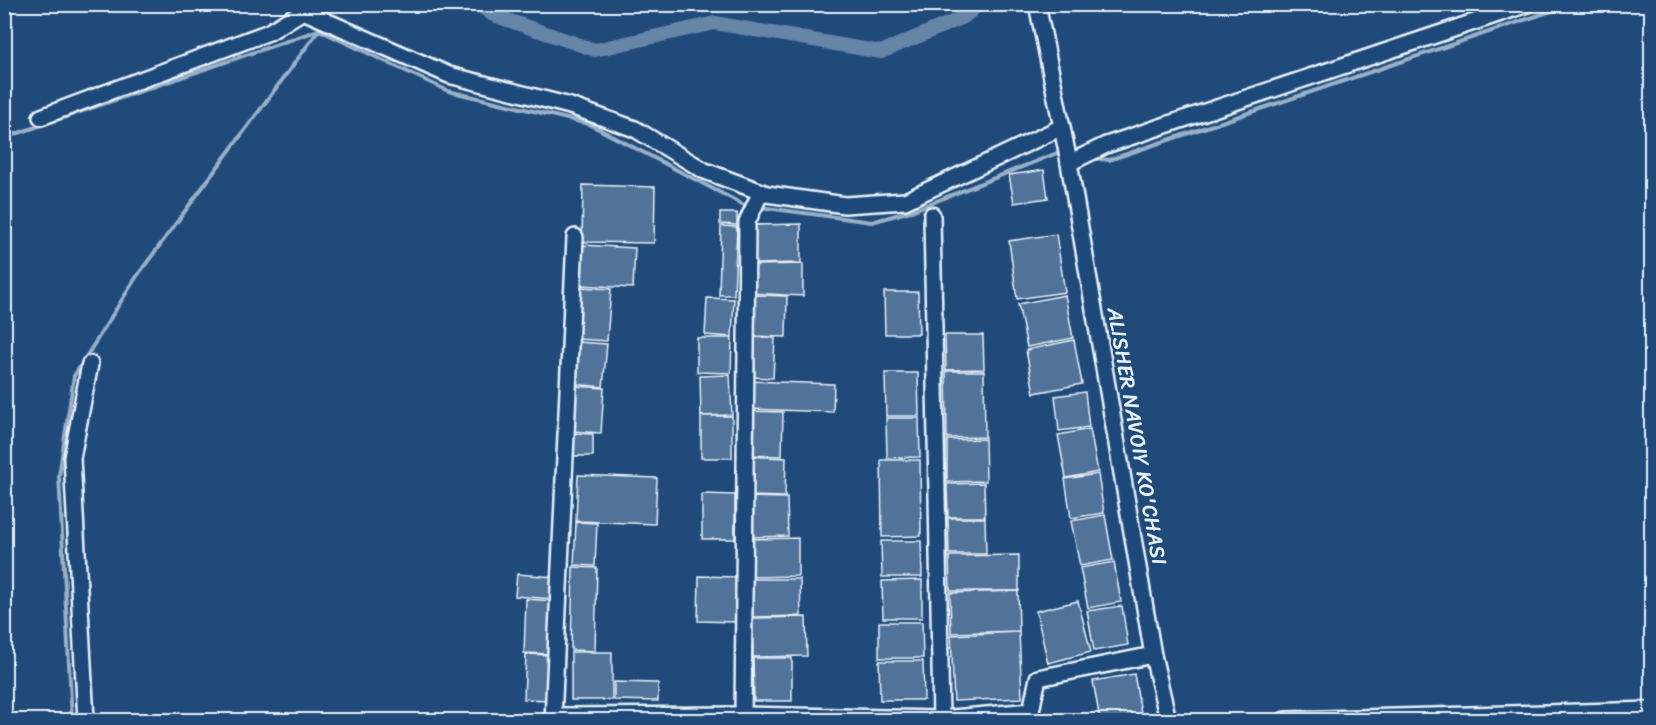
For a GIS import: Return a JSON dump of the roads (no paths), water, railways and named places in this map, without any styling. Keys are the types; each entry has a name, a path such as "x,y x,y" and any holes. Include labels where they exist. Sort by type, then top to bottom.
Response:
{"street":[{"name":"ALISHER NAVOIY KO'CHASI","path":"1037,4 1068,160 1153,655 1168,720"},
{"path":"1068,160 1106,145 1528,4"},
{"path":"41,117 268,32 303,10 449,75 570,106 635,129 705,171 761,192 844,205 905,201 1062,127"},
{"path":"743,717 747,222 761,192"},
{"path":"932,215 941,720"},
{"path":"575,237 553,718 743,717 941,720 1032,716 1038,678 1153,655"},
{"path":"86,720 72,458 90,364"},
{"path":"1285,720 1652,710"}],"waterway":[{"path":"478,4 493,15 595,50 715,23 881,52 964,17 979,4"},
{"path":"1093,158 1109,160 1572,4"},
{"path":"4,138 319,30 448,91 589,124 742,204 752,206"},
{"path":"72,720 59,476 74,376 137,276 319,30"},
{"path":"759,207 872,222 914,210 1057,153 1065,154"}]}
